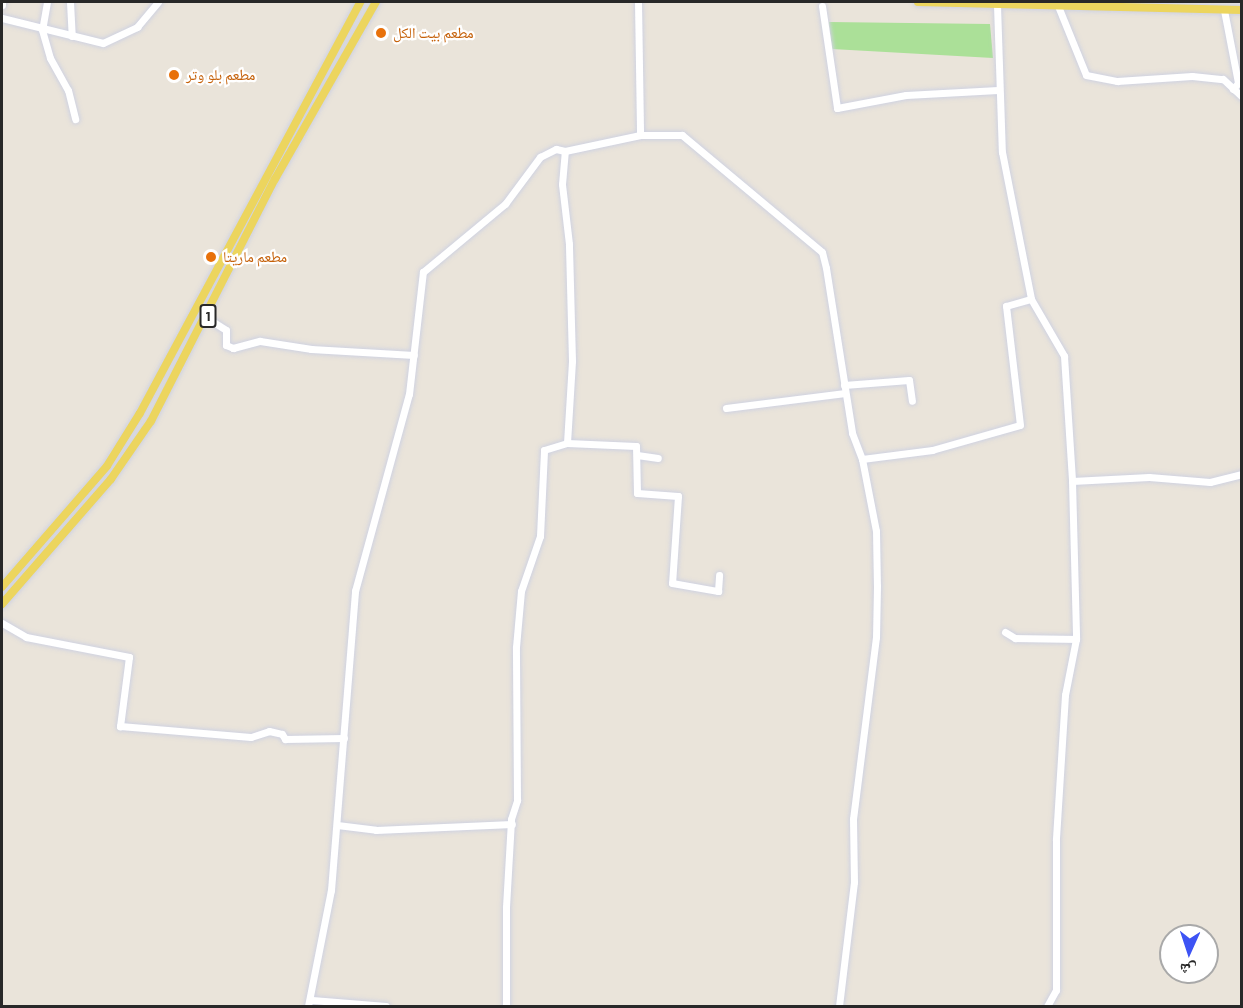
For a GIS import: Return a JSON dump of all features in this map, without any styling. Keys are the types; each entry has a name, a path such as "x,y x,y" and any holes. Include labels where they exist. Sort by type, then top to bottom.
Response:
{"main road":[{"name":"1","path":"2,587 106,466 151,391 326,61 360,2"},
{"name":"1","path":"2,604 111,479 163,400 207,318 275,179 336,68 376,2"},
{"path":"918,2 1058,6 1181,5 1242,10"},
{"path":"326,61 336,68"},
{"path":"204,293 216,300"},
{"path":"151,391 163,400"}],"street":[{"path":"47,2 42,30 50,58 68,90 75,119"},
{"path":"70,2 72,36"},
{"path":"2,18 42,30 103,43 125,35 147,17 158,2"},
{"path":"638,2 640,135"},
{"path":"997,5 998,90 1002,152 1031,299 1064,356 1072,481 1077,639 1065,696 1056,840 1056,990 1050,1006"},
{"path":"822,6 837,108 906,95 998,90"},
{"path":"1058,6 1086,75 1117,81 1192,76 1223,79 1242,97"},
{"path":"1224,10 1238,83 1233,89"},
{"path":"386,1006 310,1003 330,898 355,591 409,394 423,272 505,204 540,157 556,149 565,151 640,135 682,135 822,252 852,433 862,459 876,531 876,637 853,819 854,882 839,1006"},
{"path":"565,151 562,184 569,244 572,361 567,443"},
{"path":"862,459 932,450 1020,424 1006,306 1031,299"},
{"path":"207,318 226,330 226,345 233,348 260,341 311,349 414,356"},
{"path":"726,408 909,380 912,400"},
{"path":"506,1006 506,907 512,824 517,800 516,646 521,591 540,536 544,450 567,443 636,446 637,493 678,496 672,583 718,591 719,575"},
{"path":"637,455 658,458"},
{"path":"1072,481 1149,477 1210,482 1242,474"},
{"path":"2,623 26,637 129,657 120,726 251,737 269,731 282,734 285,740 344,738"},
{"path":"1005,632 1015,638 1077,639"},
{"path":"336,825 376,830 512,824"}],"green space":[{"path":"829,22 990,24 993,58 832,49"}],"place":[{"name":"مطعم بيت الكل","path":"381,33"},
{"name":"مطعم بلو وتر","path":"174,75"},
{"name":"مطعم ماريتا","path":"211,257"}]}
